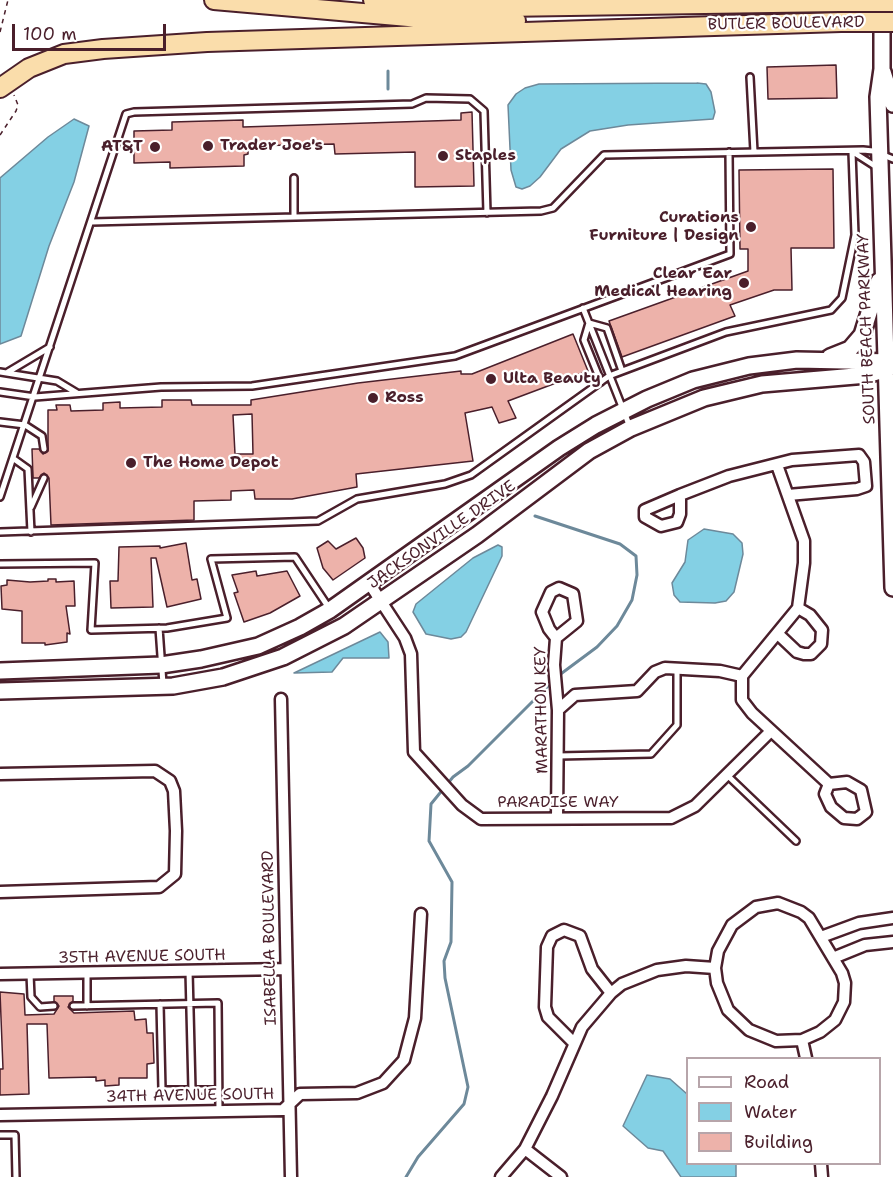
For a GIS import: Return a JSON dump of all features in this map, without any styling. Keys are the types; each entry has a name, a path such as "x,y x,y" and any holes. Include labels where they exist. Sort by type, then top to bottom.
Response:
{"highway":[{"path":"214,0 420,18 680,27"},
{"path":"373,0 502,7 748,4"},
{"path":"670,0 748,4"},
{"name":"BUTLER BOULEVARD","path":"748,4 893,2"},
{"name":"BUTLER BOULEVARD","path":"680,27 893,22"},
{"path":"4,85 29,68 64,54 103,49 207,42 680,27"}],"street":[{"name":"SOUTH BEACH PARKWAY","path":"882,0 887,69 893,104"},
{"name":"SOUTH BEACH PARKWAY","path":"887,69 878,97 886,156 880,170 889,365 893,588"},
{"path":"823,360 850,349 862,335 883,267"},
{"name":"JACKSONVILLE DRIVE","path":"0,671 161,665 201,659 258,645 300,627 330,610 559,448 623,411 693,380 749,366 797,360 889,365"},
{"name":"JACKSONVILLE DRIVE","path":"0,691 163,686 223,677 283,657 344,626 477,535 589,451 630,428 704,398 762,384 867,375 889,365"},
{"path":"680,495 729,476 792,460 859,455 864,462 866,486 857,489 788,495"},
{"path":"777,465 805,550 798,608 742,676 742,700 771,731 829,784"},
{"name":"PARADISE WAY","path":"369,583 405,639 411,654 414,752 462,805 481,819 671,818 695,806 771,731"},
{"path":"778,633 797,652 804,654 812,654 820,644 822,630 810,615 798,608"},
{"name":"MARATHON KEY","path":"556,638 554,665 558,756 557,818"},
{"path":"557,706 575,695 638,691 655,672 677,668 742,676"},
{"name":"ISABELLA BOULEVARD","path":"281,699 291,1177"},
{"path":"0,774 155,771 170,781 174,791 176,831 175,874 159,887 0,892"},
{"path":"778,903 801,912 821,937 833,958 845,983 840,1012 828,1027 802,1040 786,1041 767,1038 741,1025 723,1001 715,968 726,933 739,918 756,907 778,903"},
{"name":"34TH AVENUE SOUTH","path":"0,1115 283,1110 300,1094 357,1093 383,1083 404,1060 416,1018 420,914"},
{"path":"821,937 859,922 893,918"},
{"path":"574,1043 548,1017 544,1007 547,947 552,936 564,930 580,936 592,969 611,993"},
{"path":"833,958 865,945 893,942"},
{"path":"501,1177 525,1149 552,1096 582,1027 611,993 622,984 657,970 686,966 715,968"},
{"name":"35TH AVENUE SOUTH","path":"0,974 285,969"},
{"path":"802,1040 806,1057"},
{"path":"525,1149 561,1177"}],"lane":[{"path":"750,77 754,152"},
{"path":"0,497 2,482 14,459 35,397 126,114 146,111 412,104 426,98 470,99 484,111 488,213"},
{"path":"91,222 541,211 553,208 604,155 863,150 886,156"},
{"path":"0,392 35,397 161,387 252,386 455,356 730,254 729,152"},
{"path":"852,152 880,170"},
{"path":"0,532 318,521 357,499 445,484 471,475 609,376 726,332 831,310 842,298 855,235 852,152"},
{"path":"294,178 294,217"},
{"path":"583,308 630,428"},
{"path":"589,323 607,328 622,371"},
{"path":"589,323 584,340 601,382"},
{"path":"8,372 50,347"},
{"path":"0,372 57,381 77,393"},
{"path":"0,422 25,425 42,436 44,449"},
{"path":"14,459 28,469 31,532"},
{"path":"30,508 44,478"},
{"path":"0,564 95,563 91,630 159,628 227,618 211,559 295,557 330,610"},
{"path":"159,628 163,686"},
{"path":"558,756 651,754 678,725 677,668"},
{"path":"727,775 796,841"},
{"path":"189,971 192,1090"},
{"path":"87,973 87,1006"},
{"path":"30,974 31,997 40,1007 54,1006"},
{"path":"73,1006 218,1003 219,1111"},
{"path":"160,1004 162,1090 218,1090"},
{"path":"0,1135 15,1135 16,1177"}],"path":[{"path":"0,32 8,0"},
{"path":"0,135 18,105 4,85"}],"water":[{"path":"539,84 706,84 711,92 715,112 713,119 628,125 590,131 561,149 540,177 530,186 522,189 516,187 511,170 508,105 516,94 525,88"},
{"path":"74,119 89,126 74,182 49,246 21,336 0,344 0,178 48,137"},
{"path":"704,529 733,534 742,543 743,554 734,592 726,601 680,602 674,595 672,583 685,562 688,540"},
{"path":"498,545 502,547 502,556 466,632 461,637 451,639 426,634 413,612 416,604 473,558"},
{"path":"380,632 388,642 389,658 343,658 332,672 294,673"},
{"path":"647,1075 670,1079 686,1093 686,1165 736,1165 736,1177 681,1177 663,1151 648,1148 623,1126"}],"building":[{"path":"836,65 837,98 768,99 767,67"},
{"path":"472,112 474,186 415,187 415,152 335,154 334,144 248,146 248,154 244,155 244,166 170,168 170,162 134,163 134,131 172,130 172,122 243,120 243,127 461,120 461,113"},
{"path":"833,169 834,248 791,248 792,290 774,290 730,305 735,316 622,357 609,321 748,271 748,249 740,249 739,170"},
{"path":"573,334 588,371 508,401 516,418 499,423 492,407 465,413 473,461 356,474 357,487 292,499 255,499 254,490 231,491 231,500 194,501 194,520 51,525 49,478 44,473 39,478 33,478 32,449 39,449 43,454 48,451 48,410 57,410 56,405 70,405 71,411 103,410 103,403 120,402 120,408 162,407 162,400 191,400 192,405 251,405 251,400 358,383 461,371 461,374 472,374","holes":["252,414 253,454 235,454 233,415"]},
{"path":"356,538 363,548 365,558 333,580 323,568 317,548 328,541 336,549"},
{"path":"186,543 192,580 197,579 201,599 167,607 156,558 151,558 153,607 111,608 110,581 118,581 119,547 160,546 160,548"},
{"path":"256,571 257,576 287,571 300,596 270,613 244,622 234,593 238,592 232,575"},
{"path":"48,579 56,579 56,582 74,581 75,606 66,606 70,634 67,633 67,642 45,645 45,643 22,643 22,611 2,609 1,586 7,585 7,580 30,582 48,581"},
{"path":"0,992 24,994 25,1015 54,1014 59,1006 54,1001 54,996 73,996 73,1001 68,1007 74,1013 134,1011 135,1020 146,1019 147,1033 153,1033 154,1063 147,1064 147,1078 119,1078 119,1085 105,1086 105,1080 96,1081 96,1077 49,1078 47,1024 27,1024 29,1094 0,1095 0,1069 3,1069"}],"waterway":[{"path":"388,71 388,89"},
{"path":"535,516 620,544 636,556 637,575 632,600 617,626 597,647 558,676"},
{"path":"406,1177 418,1157 464,1104 468,1087 445,978 444,961 451,942 452,882 429,841 431,804 453,777 468,766 553,681"}],"place":[{"name":"Trader Joe's","path":"208,146"},
{"name":"AT&T","path":"155,147"},
{"name":"Staples","path":"443,156"},
{"name":"Curations Furniture | Design","path":"751,227"},
{"name":"Clear Ear Medical Hearing","path":"744,283"},
{"name":"Ulta Beauty","path":"491,379"},
{"name":"Ross","path":"373,398"},
{"name":"The Home Depot","path":"131,463"}]}
